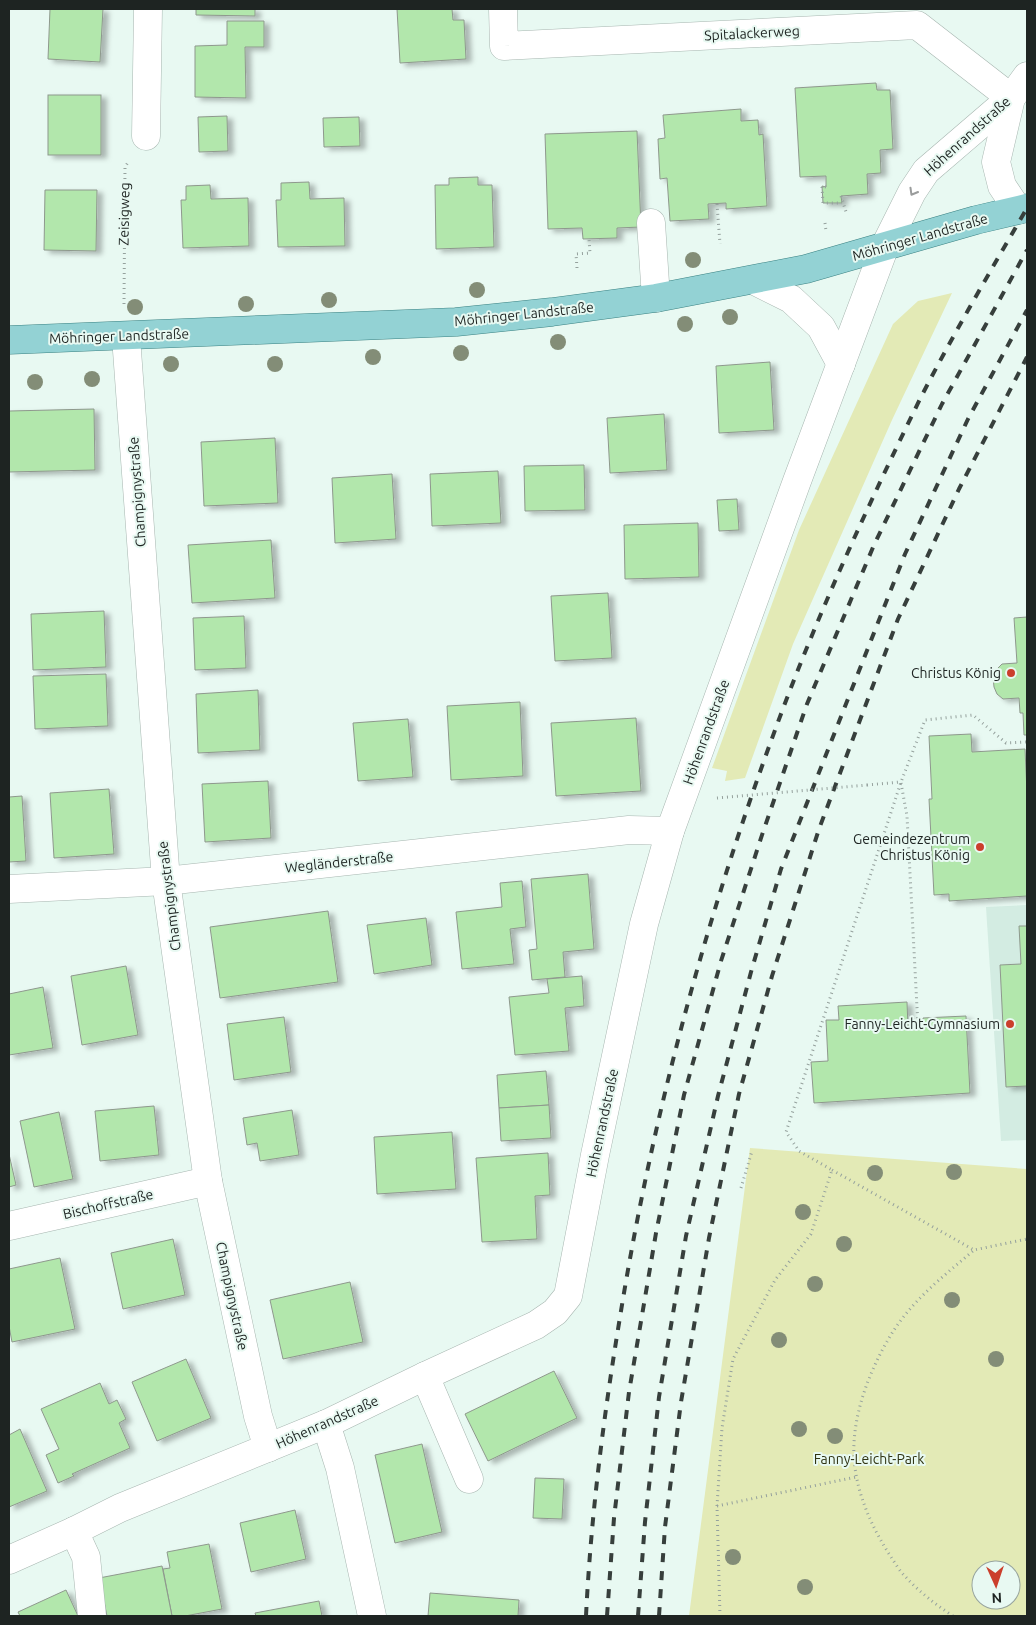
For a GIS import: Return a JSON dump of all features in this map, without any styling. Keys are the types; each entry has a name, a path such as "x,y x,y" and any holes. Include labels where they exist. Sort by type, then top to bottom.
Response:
{"main road":[{"name":"Möhringer Landstraße","path":"9,340 456,322 552,312 656,298 806,270 976,220 1023,209"}],"street":[{"path":"146,136 148,9"},
{"name":"Spitalackerweg","path":"502,9 504,46 917,25 1010,98"},
{"name":"Höhenrandstraße","path":"9,1560 120,1508 326,1424 536,1325 555,1312 568,1296 642,934 670,830 885,246 912,192 926,171 1010,98 1027,76"},
{"path":"1010,98 996,162 1002,186 1023,209"},
{"path":"651,223 656,298"},
{"path":"754,280 792,299 821,327 841,364"},
{"name":"Champignystraße","path":"126,336 166,881 208,1181 258,1416 268,1448"},
{"name":"Wegländerstraße","path":"9,889 166,881 630,830 670,830"},
{"name":"Bischoffstraße","path":"9,1226 208,1181"},
{"path":"426,1376 469,1479"},
{"path":"326,1424 340,1468 372,1616"},
{"path":"74,1531 86,1558 92,1616"}],"path":[{"name":"Zeisigweg","path":"126,336 123,293 125,167 146,136"},
{"path":"826,187 822,186 823,203 842,203"},
{"path":"841,196 847,215"},
{"path":"717,204 720,244"},
{"path":"577,268 576,254 590,253 589,239"},
{"path":"974,1250 799,1151 786,1132 901,782 925,720 973,715 1006,743 1027,742"},
{"path":"717,798 901,782"},
{"path":"901,782 908,816 918,1027"},
{"path":"741,1188 752,1151"},
{"path":"720,1616 717,1506 722,1428 733,1360 775,1280 811,1234 832,1170"},
{"path":"953,1616 933,1603 903,1575 867,1514 856,1477 854,1444 860,1405 876,1363 895,1330 922,1295 974,1250 1027,1239"},
{"path":"717,1506 856,1477"}],"shaded area":[{"name":"Fanny-Leicht-Gymnasium","path":"1027,905 1027,1140 1001,1141 986,907"}],"green space":[{"path":"952,293 892,420 793,644 745,778 725,781 727,771 712,768 799,530 893,324 918,301"},
{"name":"Fanny-Leicht-Park","path":"750,1148 1027,1169 1027,1616 689,1616"}],"building":[{"path":"50,9 103,9 100,62 48,59"},
{"path":"196,9 255,9 255,16 196,15"},
{"path":"397,9 452,9 453,20 464,20 466,59 400,63"},
{"path":"227,21 264,21 264,47 245,47 246,98 195,97 195,46 227,45"},
{"path":"876,83 877,90 890,90 893,149 880,150 881,173 867,174 868,194 841,196 842,203 823,203 822,186 826,187 826,176 800,177 795,88"},
{"path":"48,95 101,95 101,155 48,155"},
{"path":"741,109 741,121 758,120 759,135 763,134 767,206 726,209 726,203 708,204 709,219 670,221 667,178 660,179 658,139 665,138 663,115"},
{"path":"227,116 228,151 199,152 198,117"},
{"path":"359,117 360,146 324,147 323,118"},
{"path":"637,131 641,227 617,228 617,238 583,239 582,228 548,229 545,134"},
{"path":"478,177 478,185 492,185 494,247 436,249 435,185 449,185 449,178"},
{"path":"309,182 310,199 344,198 345,246 278,247 276,200 281,200 281,183"},
{"path":"210,185 211,199 248,198 249,246 183,248 181,200 186,200 186,186"},
{"path":"45,190 97,190 96,251 44,250"},
{"path":"770,362 774,430 719,433 716,366"},
{"path":"94,409 95,470 9,472 9,411"},
{"path":"664,414 667,470 610,473 607,418"},
{"path":"275,438 278,503 204,506 201,442"},
{"path":"584,465 585,510 525,511 524,466"},
{"path":"498,471 501,523 432,526 430,474"},
{"path":"392,474 396,539 335,543 332,478"},
{"path":"737,499 739,530 719,531 717,500"},
{"path":"698,523 699,577 625,579 624,525"},
{"path":"271,540 275,598 192,603 188,545"},
{"path":"608,593 612,658 555,661 551,596"},
{"path":"104,611 106,667 33,670 31,614"},
{"path":"244,616 246,668 195,670 193,618"},
{"name":"Christus König","path":"1027,617 1027,735 1024,735 1023,713 1020,713 1019,698 1003,699 997,694 993,677 1002,664 1017,663 1014,618"},
{"path":"106,674 108,726 35,729 33,676"},
{"path":"258,690 260,750 198,753 196,694"},
{"path":"520,702 523,776 451,780 447,706"},
{"path":"636,718 641,791 556,796 551,723"},
{"path":"408,719 413,777 358,781 353,723"},
{"name":"Gemeindezentrum Christus König","path":"971,734 972,752 1025,749 1027,896 949,901 949,894 934,895 929,799 932,799 929,736"},
{"path":"268,781 271,838 205,842 202,784"},
{"path":"109,789 114,854 54,858 50,793"},
{"path":"22,796 26,861 9,862 9,797"},
{"path":"588,874 594,949 563,952 565,977 532,980 529,950 537,949 531,879"},
{"path":"522,881 526,927 510,929 514,964 462,969 456,912 502,907 500,883"},
{"path":"328,911 338,982 220,998 210,927"},
{"path":"426,918 432,965 374,974 367,925"},
{"path":"1019,926 1027,926 1027,1086 1006,1087 1000,965 1021,964"},
{"path":"126,966 138,1035 82,1045 71,976"},
{"path":"582,976 584,1006 565,1008 569,1051 515,1055 509,997 549,993 547,979"},
{"path":"43,987 53,1048 9,1055 9,994"},
{"path":"907,1002 908,1027 923,1027 923,1018 966,1016 970,1093 814,1103 811,1062 828,1061 826,1020 839,1020 838,1006"},
{"path":"284,1017 291,1072 234,1080 227,1024"},
{"path":"546,1071 549,1105 499,1108 497,1075"},
{"path":"549,1105 551,1138 501,1141 499,1108"},
{"path":"154,1106 159,1155 100,1161 95,1111"},
{"path":"292,1110 299,1155 260,1161 257,1143 247,1145 243,1118"},
{"path":"59,1112 73,1179 34,1187 20,1121"},
{"path":"452,1132 456,1189 377,1194 374,1137"},
{"path":"548,1153 550,1195 535,1196 537,1239 482,1242 476,1158"},
{"path":"9,1154 16,1185 9,1187"},
{"path":"173,1239 185,1295 123,1309 111,1253"},
{"path":"60,1258 75,1329 12,1342 9,1326 9,1269"},
{"path":"350,1282 363,1342 283,1359 270,1300"},
{"path":"186,1359 211,1418 157,1441 132,1382"},
{"path":"554,1371 577,1418 488,1461 465,1414"},
{"path":"100,1383 109,1404 117,1400 126,1419 119,1423 130,1448 72,1474 74,1476 58,1483 46,1455 59,1449 41,1409"},
{"path":"20,1429 47,1491 9,1507 9,1435"},
{"path":"422,1444 442,1532 395,1543 375,1455"},
{"path":"535,1478 564,1479 562,1519 533,1518"},
{"path":"295,1510 306,1559 251,1572 240,1523"},
{"path":"209,1544 222,1609 185,1616 172,1616 163,1569 170,1568 167,1552"},
{"path":"162,1566 172,1616 107,1616 99,1578"},
{"path":"66,1590 78,1616 20,1616 18,1612"},
{"path":"430,1593 519,1600 518,1616 428,1616"},
{"path":"319,1601 322,1616 256,1616 255,1613"}],"railway":[{"path":"586,1616 595,1502 621,1311 651,1155 669,1077 710,924 734,848 787,698 834,584 921,397 1027,208"},
{"path":"607,1616 614,1518 629,1392 656,1233 684,1095 721,961 807,704 874,545 942,404 1027,250"},
{"path":"638,1616 645,1522 659,1397 686,1236 718,1096 781,869 905,554 968,419 1027,310"},
{"path":"659,1616 665,1527 681,1402 709,1238 739,1094 772,976 819,829 898,619 959,489 1027,357"}],"place":[{"name":"Christus König","path":"1011,673"},
{"name":"Gemeindezentrum Christus König","path":"980,847"},
{"name":"Fanny-Leicht-Gymnasium","path":"1010,1024"}]}
